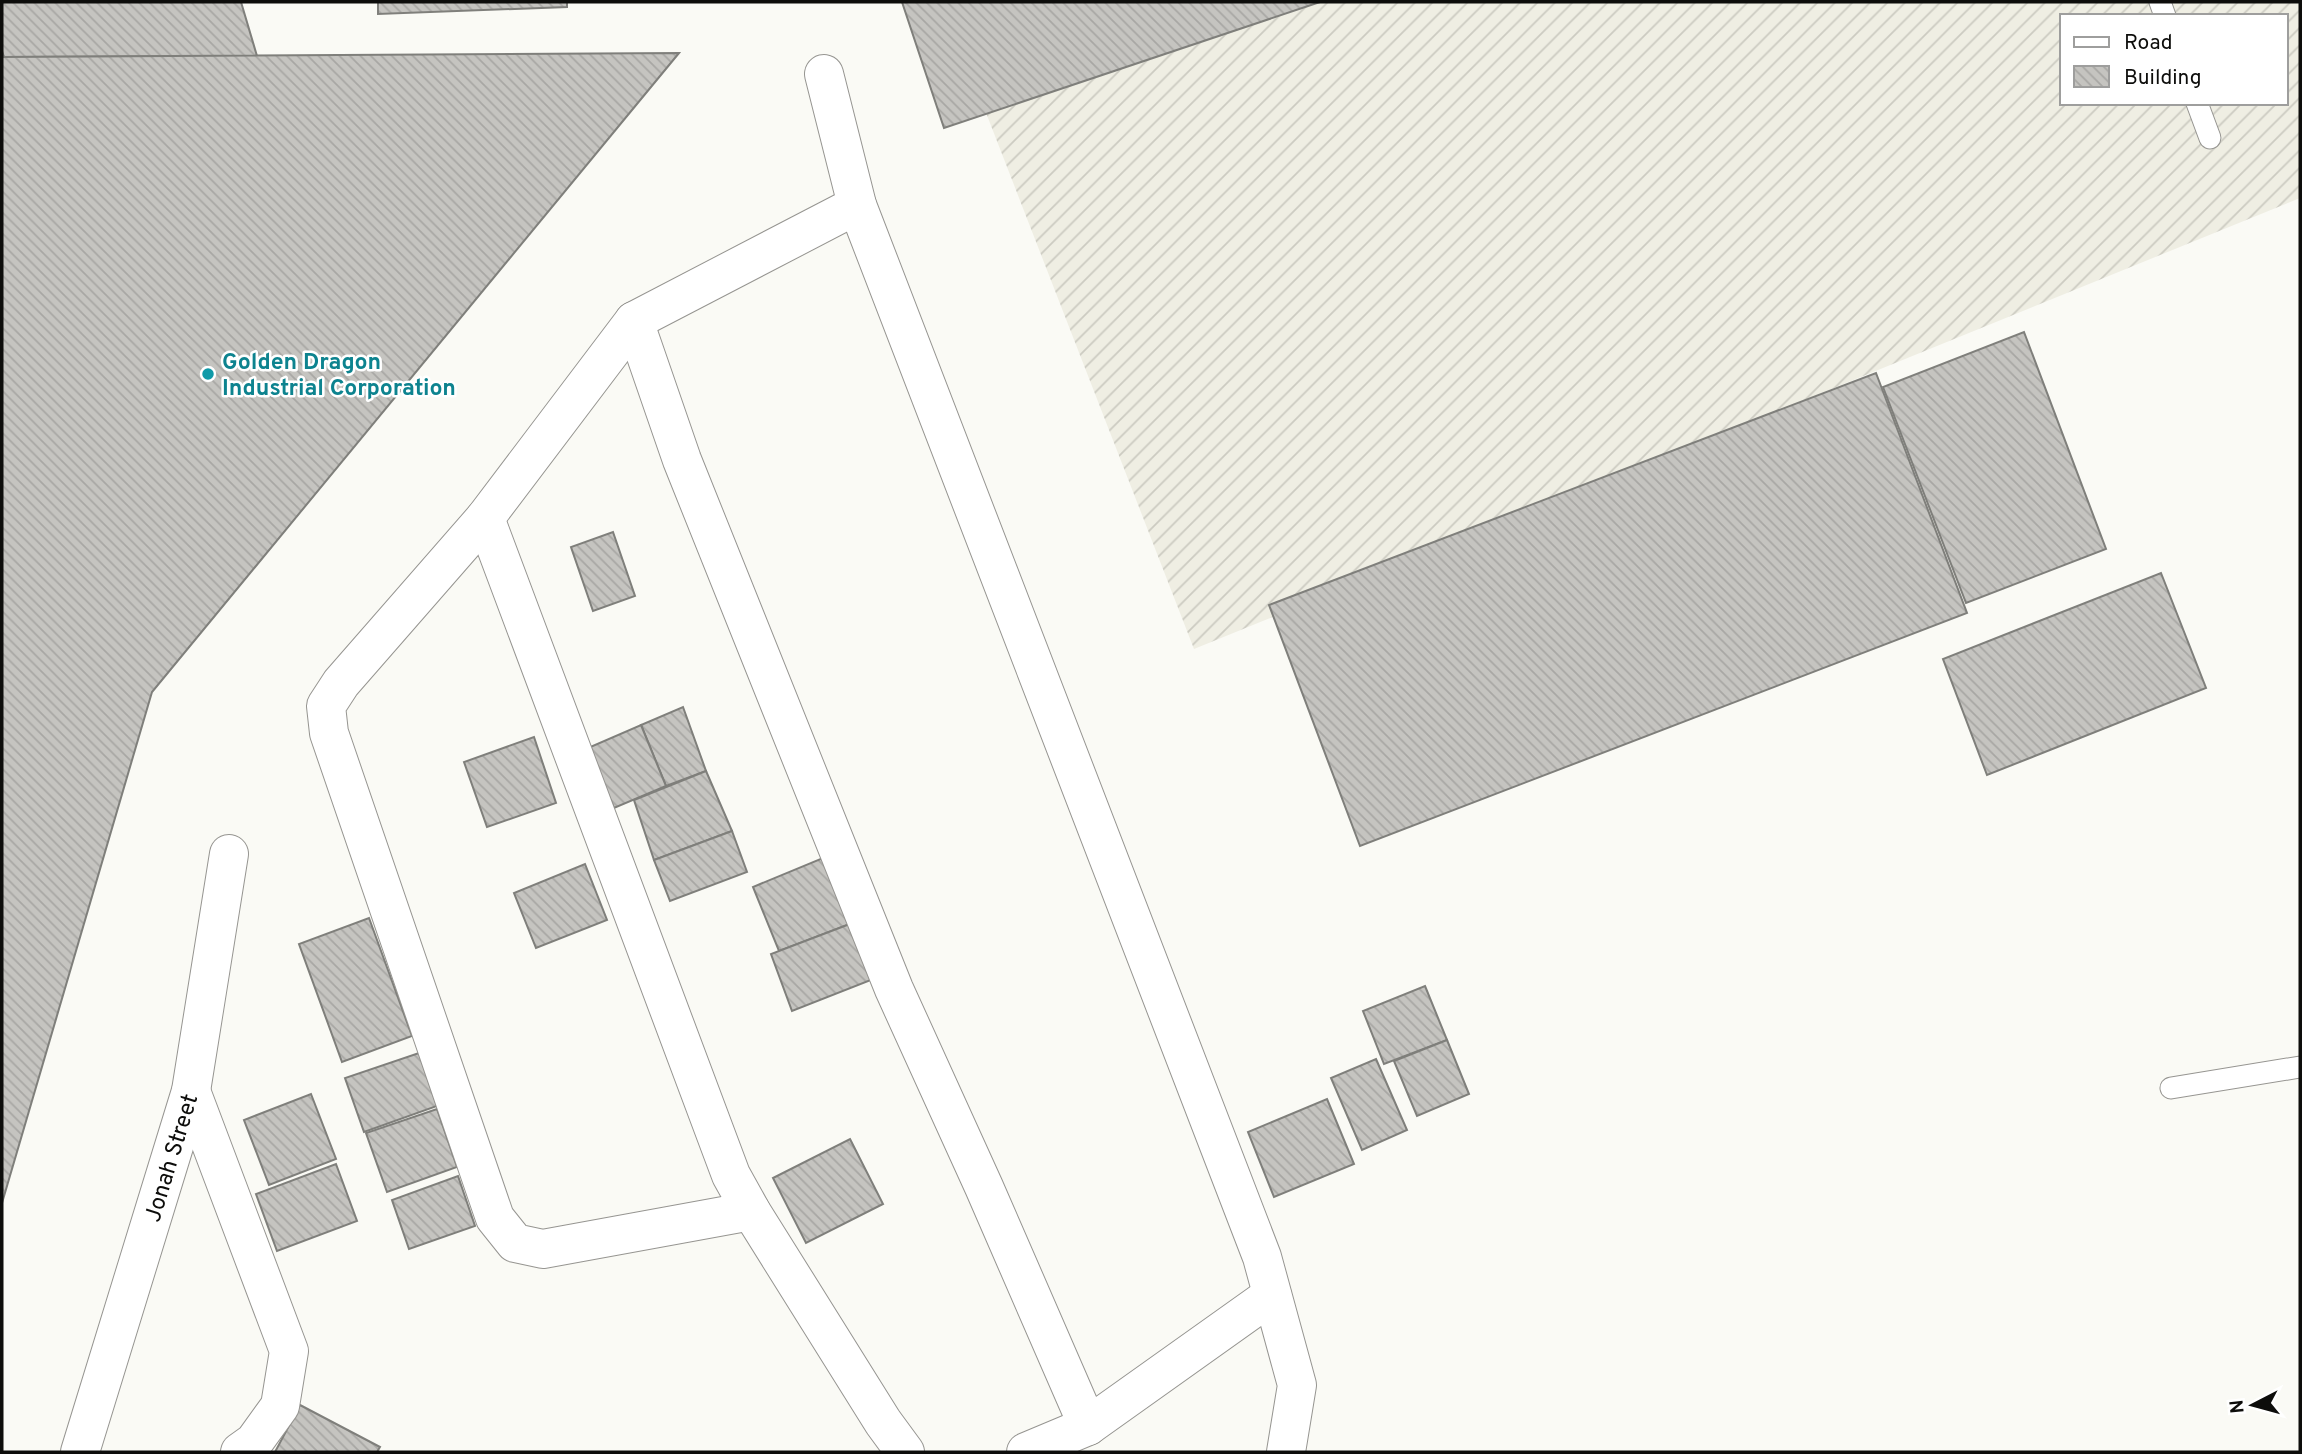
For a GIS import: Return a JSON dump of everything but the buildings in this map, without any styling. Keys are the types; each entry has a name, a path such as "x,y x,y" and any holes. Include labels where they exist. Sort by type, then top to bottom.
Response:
{"street":[{"path":"824,74 857,205 1262,1257 1297,1385 1286,1452"},
{"path":"751,1210 543,1248 515,1243 495,1218 330,733 326,706 341,683 485,518 634,321 857,205"},
{"path":"634,321 682,460 894,989 1088,1426"},
{"path":"485,518 731,1175 883,1422 905,1452"},
{"name":"Jonah Street","path":"80,1452 191,1091 229,855"},
{"path":"191,1091 289,1350 280,1406 254,1442 240,1452"},
{"path":"1027,1452 1088,1426 1272,1295"}],"lane":[{"path":"2198,105 2210,138"},
{"path":"2171,1088 2300,1067"}],"shaded area":[{"path":"943,2 2300,2 2300,198 1194,649"}],"place":[{"name":"Golden Dragon Industrial Corporation","path":"208,374"}]}
